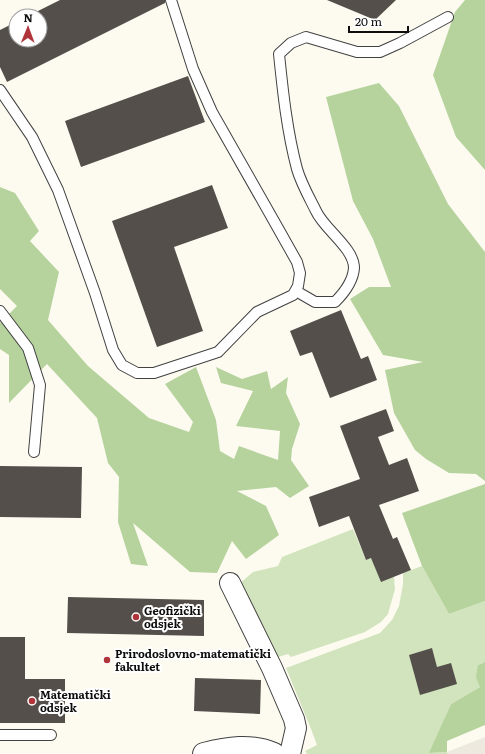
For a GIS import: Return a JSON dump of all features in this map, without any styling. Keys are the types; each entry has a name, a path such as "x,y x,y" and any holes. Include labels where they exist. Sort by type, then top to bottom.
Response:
{"street":[{"path":"230,582 272,668 294,719 296,728 290,754"},
{"path":"204,754 237,747 268,751 274,754"}],"lane":[{"path":"0,90 32,137 58,190 95,293 113,350 122,365 137,374 154,373 218,352 257,312 293,295 298,286 300,273 296,262 212,112 193,69 171,0"},
{"path":"296,291 315,302 335,302 350,284 354,268 350,253 317,213 298,170 285,112 279,54 291,43 306,38 357,52 380,52 448,17"},
{"path":"0,311 28,348 40,385 34,452"},
{"path":"0,735 51,735"}],"green space":[{"path":"465,0 485,0 485,170 456,137 433,75 455,12"},
{"path":"379,83 399,106 448,204 485,252 485,481 476,474 449,473 426,459 415,450 394,413 385,370 423,362 383,355 350,299 369,287 391,287 373,239 353,201 326,97"},
{"path":"0,187 15,193 39,231 30,241 59,272 48,320 88,366 149,418 189,432 193,422 165,384 196,367 216,420 220,451 234,459 239,446 278,460 280,431 236,426 253,391 221,383 216,367 242,379 267,371 271,389 288,377 286,393 300,424 292,449 291,460 309,486 290,498 276,487 237,491 266,506 279,535 246,559 232,541 217,573 190,572 133,523 148,566 131,564 118,522 119,477 108,463 97,418 47,364 9,403 9,355 0,349 0,323 17,306 0,289"},
{"path":"485,484 485,601 449,614 422,566 402,513"},
{"path":"353,529 366,560 371,558 394,577 395,589 388,614 381,622 365,632 291,657 288,654 275,658 239,584 253,572 278,566 282,557"},
{"path":"422,566 449,614 485,601 485,662 478,665 480,687 451,704 430,753 447,752 448,754 307,754 305,751 317,745 286,668 380,633 392,620 399,606 403,584 403,573"},
{"path":"485,662 485,725 447,741 447,752 429,753 451,704 480,687 476,677 478,665"}],"shaded area":[{"path":"485,737 485,754 448,754 447,752"}],"building":[{"path":"60,0 165,0 165,3 7,82 0,67 0,30 8,26 8,48 48,48 48,8 44,8"},
{"path":"327,0 396,0 375,20"},
{"path":"188,76 205,122 81,167 65,121"},
{"path":"212,185 228,228 174,247 203,331 157,347 112,221"},
{"path":"341,310 361,359 368,356 377,380 330,398 312,352 300,356 290,331"},
{"path":"386,409 394,431 378,437 389,465 407,458 419,491 379,505 393,539 397,537 411,570 381,582 371,558 366,560 349,516 319,527 309,497 360,479 340,426"},
{"path":"0,466 82,467 81,518 0,517"},
{"name":"Geofizički odsjek","path":"68,597 204,600 204,636 67,633"},
{"name":"Matematički odsjek","path":"0,637 25,637 25,679 65,679 65,723 0,723"},
{"path":"432,648 437,667 451,663 457,684 420,695 409,655"},
{"path":"195,678 261,680 260,714 194,711"}],"place":[{"name":"Geofizički odsjek","path":"136,617"},
{"name":"Prirodoslovno-matematički fakultet","path":"107,660"},
{"name":"Matematički odsjek","path":"32,701"}]}
